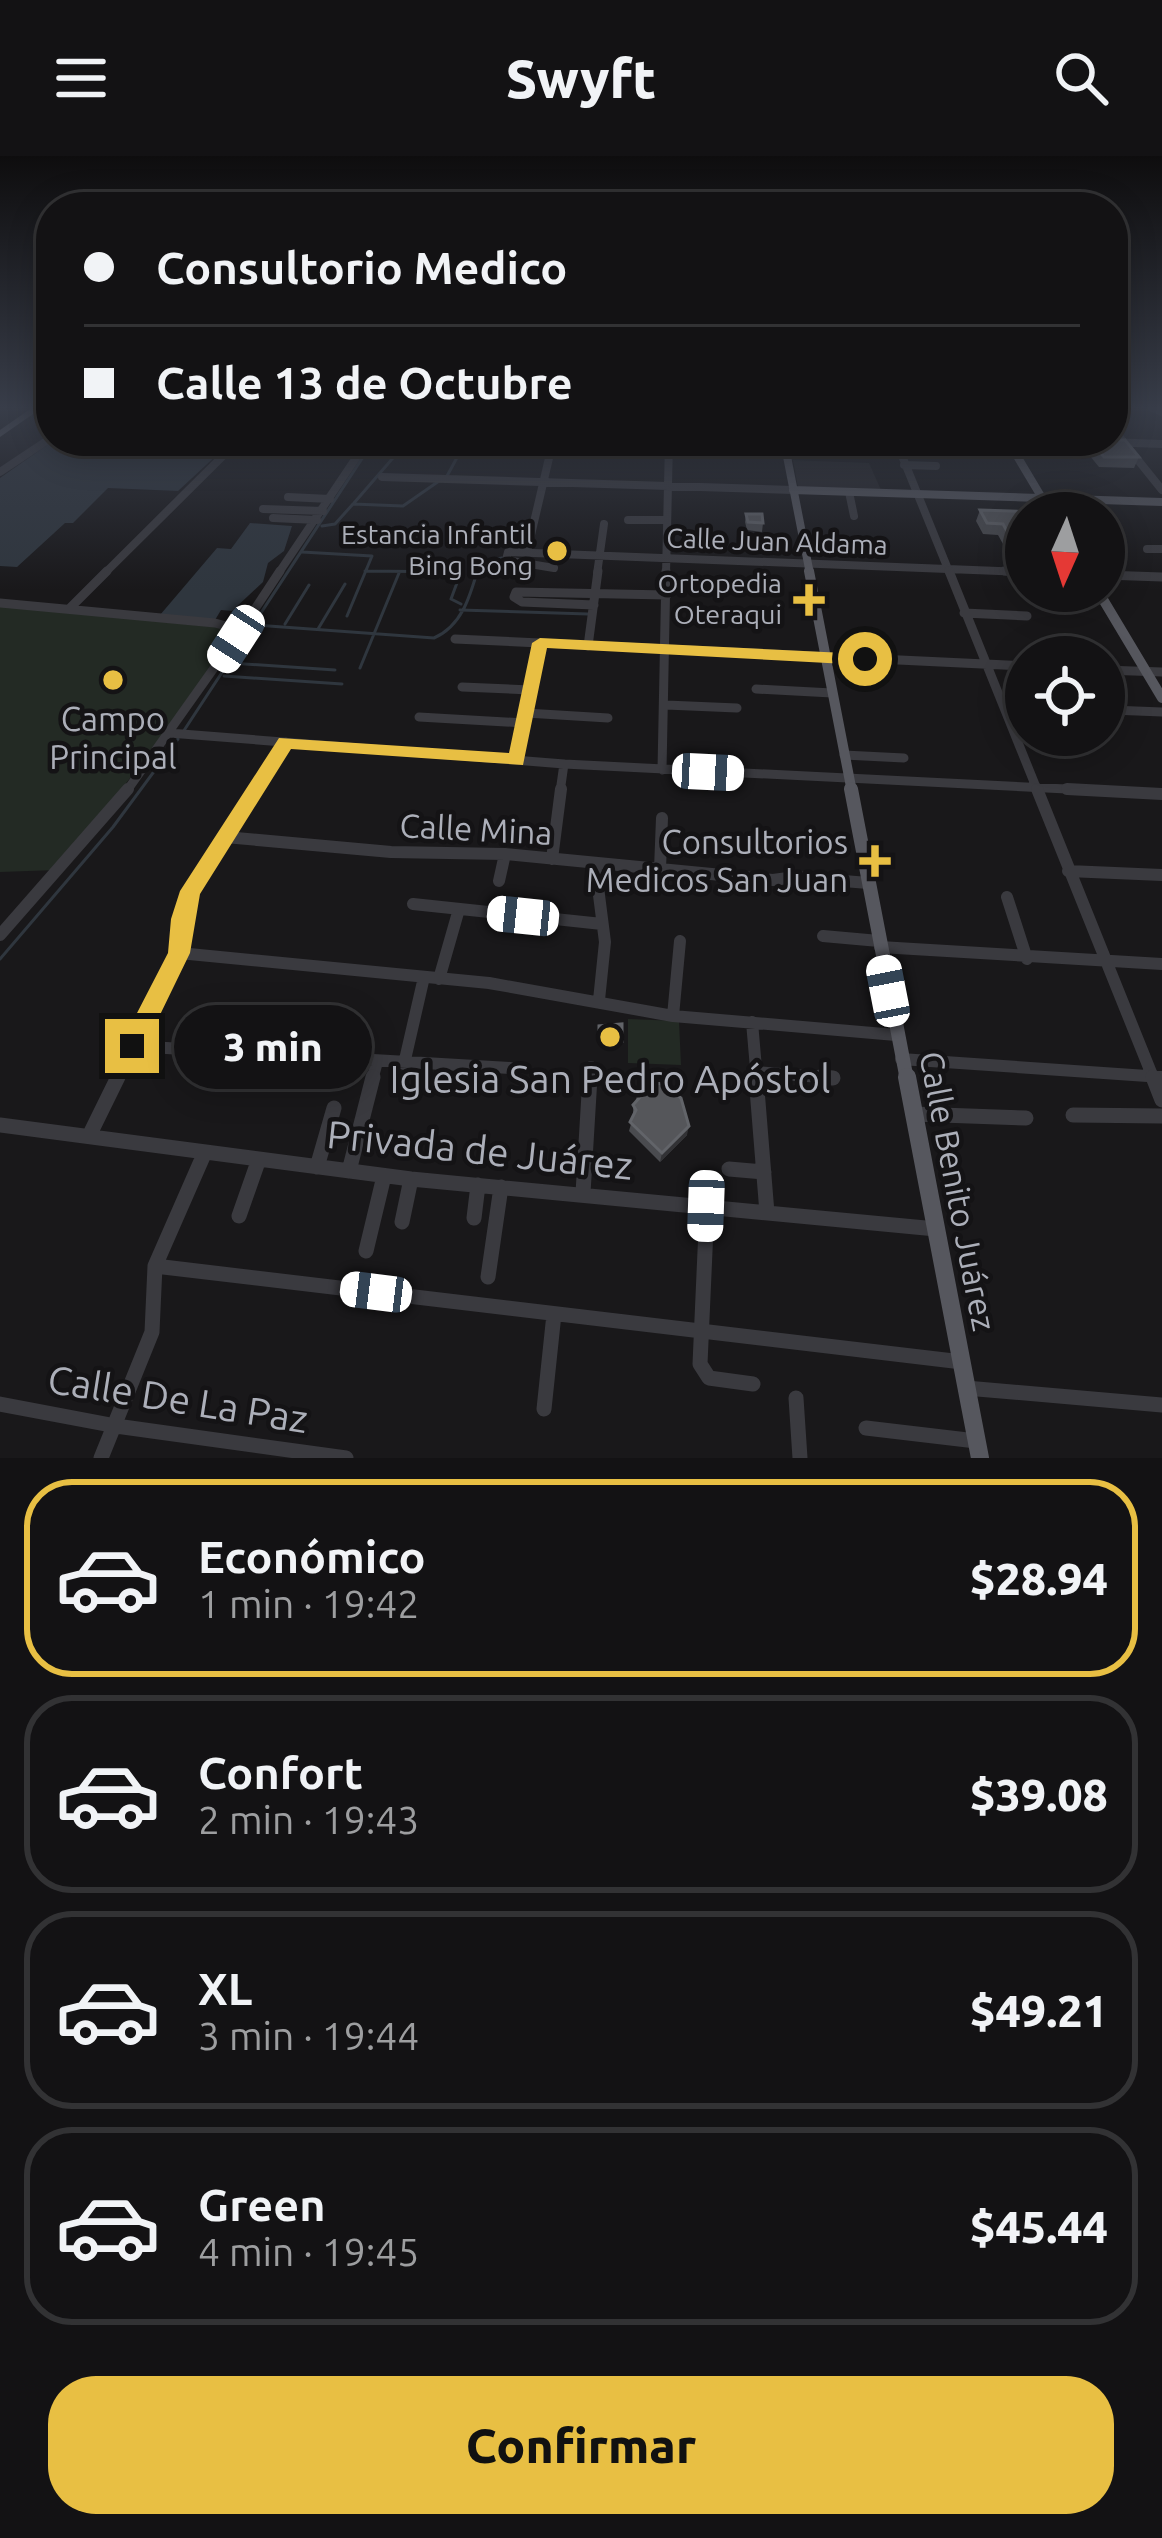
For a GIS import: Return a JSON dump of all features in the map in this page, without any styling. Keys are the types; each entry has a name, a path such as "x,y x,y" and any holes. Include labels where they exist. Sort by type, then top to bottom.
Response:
{"main road":[{"name":"Calle Benito Juárez","path":"789,468 978,1449"},
{"path":"793,490 1005,498"},
{"path":"1125,501 1162,502"},
{"path":"1110,612 1162,698"}],"street":[{"path":"69,609 211,468"},
{"path":"0,935 178,734 241,630 354,468"},
{"path":"547,468 527,552 508,552 507,562 554,568"},
{"path":"662,770 668,468"},
{"path":"905,468 1162,1100"},
{"path":"382,477 793,490"},
{"path":"849,492 854,516"},
{"path":"288,497 330,499"},
{"path":"263,509 320,515"},
{"path":"273,518 320,515"},
{"path":"628,520 666,520"},
{"path":"589,646 604,524"},
{"path":"1147,549 1162,549"},
{"name":"Calle Juan Aldama","path":"527,552 1005,571"},
{"path":"1125,575 1162,577"},
{"path":"516,592 514,597 522,602 667,595"},
{"path":"0,604 215,623 241,630"},
{"path":"964,614 1027,616"},
{"path":"455,639 1005,665"},
{"path":"517,760 540,643"},
{"path":"1125,670 1162,672"},
{"path":"462,687 530,690"},
{"path":"756,689 832,693"},
{"path":"666,705 736,708"},
{"path":"1125,711 1162,712"},
{"path":"419,717 608,718"},
{"path":"178,734 662,770 1162,794"},
{"path":"89,1136 179,953 185,904 286,742"},
{"path":"844,755 904,758"},
{"path":"552,859 564,764"},
{"path":"660,869 662,818"},
{"name":"Calle Mina","path":"225,837 391,852 505,854 773,880 795,877 868,883"},
{"path":"500,880 505,854"},
{"path":"596,864 605,942 599,1000"},
{"path":"1068,871 1162,875"},
{"path":"1007,897 1028,959"},
{"path":"418,900 459,909 602,924"},
{"path":"404,1064 459,909"},
{"path":"823,936 1028,959 1162,964"},
{"path":"673,1016 680,941"},
{"path":"179,953 432,978 599,1000 611,1007 673,1016 896,1035"},
{"path":"752,1022 767,1213"},
{"path":"132,1046 510,1068"},
{"path":"902,1059 1156,1077"},
{"path":"349,1171 377,1062"},
{"path":"583,1193 592,1067"},
{"path":"756,1072 833,1078"},
{"path":"317,1167 334,1108"},
{"path":"913,1114 1026,1118"},
{"path":"1073,1115 1162,1117"},
{"name":"Privada de Juárez","path":"0,1125 411,1179 936,1229"},
{"path":"101,1458 152,1332 155,1266 205,1152"},
{"path":"239,1216 259,1159"},
{"path":"729,1169 764,1172"},
{"path":"366,1252 384,1175"},
{"path":"402,1222 411,1179"},
{"path":"474,1218 478,1185"},
{"path":"488,1277 501,1187"},
{"path":"706,1206 703,1372 709,1378 753,1384"},
{"path":"155,1266 962,1362"},
{"path":"544,1409 554,1314"},
{"path":"967,1388 1162,1405"},
{"path":"796,1398 800,1452"},
{"name":"Calle De La Paz","path":"0,1404 116,1426 346,1458"},
{"path":"866,1428 978,1449"}],"shaded area":[{"path":"15,468 203,468 178,491 108,488 17,567 0,566 0,478"},
{"path":"794,468 871,468 881,490 798,487"},
{"path":"250,523 292,526 284,551 268,563 263,582 232,611 221,610 215,620 160,615 217,548 231,549"},
{"path":"0,606 225,628 231,642 185,709 57,870 0,872"},
{"path":"628,1019 679,1021 681,1065 628,1063"}],"building":[{"path":"980,510 1005,511 1005,528 987,523"},
{"path":"746,514 762,514 763,523 748,522"},
{"path":"622,1024 622,1041 599,1038 599,1026"},
{"path":"653,1083 664,1084 681,1098 689,1126 662,1153 630,1122 640,1097 637,1092"}],"waterway":[{"path":"183,732 356,468"},
{"path":"354,503 384,468"},
{"path":"447,476 451,468"},
{"path":"322,526 335,524 353,504 403,506 439,481"},
{"path":"302,552 372,556 366,571"},
{"path":"462,610 480,562 502,558"},
{"path":"347,616 366,571"},
{"path":"366,571 461,572 451,599 461,604"},
{"path":"374,634 399,573"},
{"path":"318,629 345,584"},
{"path":"285,624 309,585"},
{"path":"374,634 434,638 453,625 462,610"},
{"path":"462,610 588,614"},
{"path":"255,625 374,634"},
{"path":"360,668 374,634"},
{"path":"230,663 335,670"},
{"path":"224,676 342,684"},
{"path":"0,959 113,827 178,739"}],"place":[{"name":"Estancia Infantil Bing Bong","path":"557,551"},
{"name":"Ortopedia Oteraqui","path":"809,600"},
{"name":"Campo Principal","path":"113,680"},
{"name":"Consultorios Medicos San Juan","path":"875,861"},
{"name":"Iglesia San Pedro Apóstol","path":"610,1037"}],"route":[{"path":"132,1046 179,953 190,891 286,742 517,760 540,643 865,659"}]}
